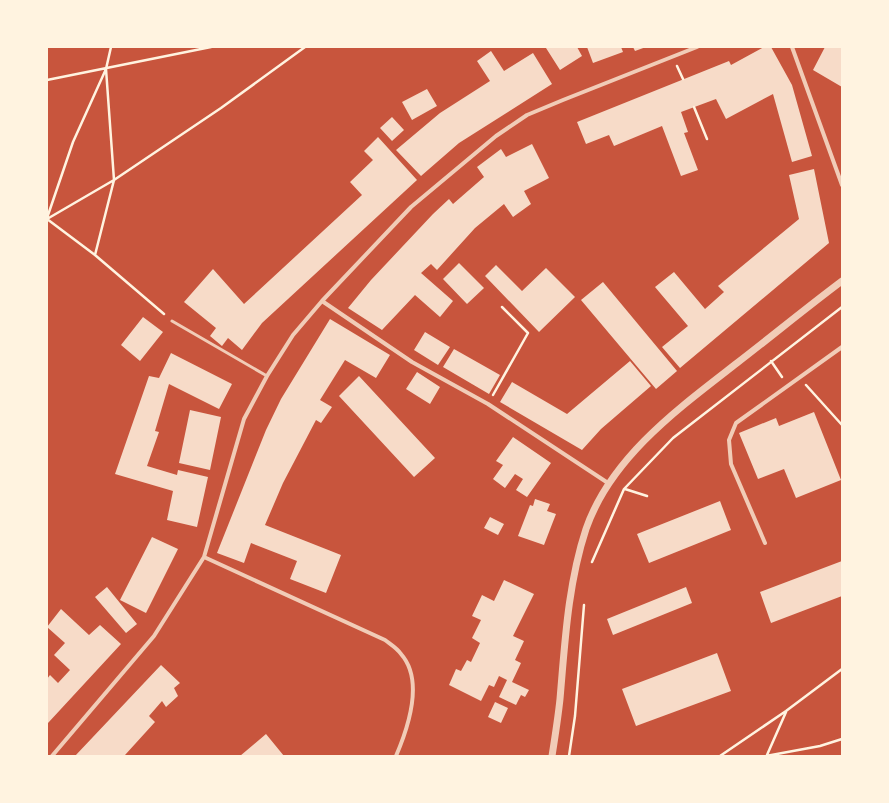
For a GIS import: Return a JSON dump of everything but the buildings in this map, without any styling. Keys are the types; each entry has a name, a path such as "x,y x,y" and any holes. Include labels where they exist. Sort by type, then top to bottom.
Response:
{"street":[{"path":"52,756 154,636 204,557 244,419 267,376 293,335 322,301 411,207 496,136 527,115 697,47"},
{"path":"792,47 842,185"},
{"path":"552,756 560,699 564,637 574,570 587,528 608,483 650,434 711,383 842,282"},
{"path":"322,301 412,362 488,404 608,483"},
{"path":"765,544 731,464 729,440 736,423 842,347"},
{"path":"204,557 385,640 401,654 409,668 414,696 404,738 396,756"}],"lane":[{"path":"172,321 267,376"}],"path":[{"path":"47,219 72,142 106,69 111,47"},
{"path":"47,80 211,47"},
{"path":"47,219 114,180 221,108 304,47"},
{"path":"95,255 114,180 106,69"},
{"path":"694,107 706,139"},
{"path":"47,219 95,255 172,321"},
{"path":"488,404 528,334 502,307"},
{"path":"590,567 624,489 674,438 771,361 842,308"},
{"path":"771,361 788,386"},
{"path":"799,377 842,425"},
{"path":"608,483 647,496"},
{"path":"569,756 575,716 585,597"},
{"path":"720,756 786,711 842,669"},
{"path":"767,756 786,711"},
{"path":"767,756 820,746 842,739"}]}
